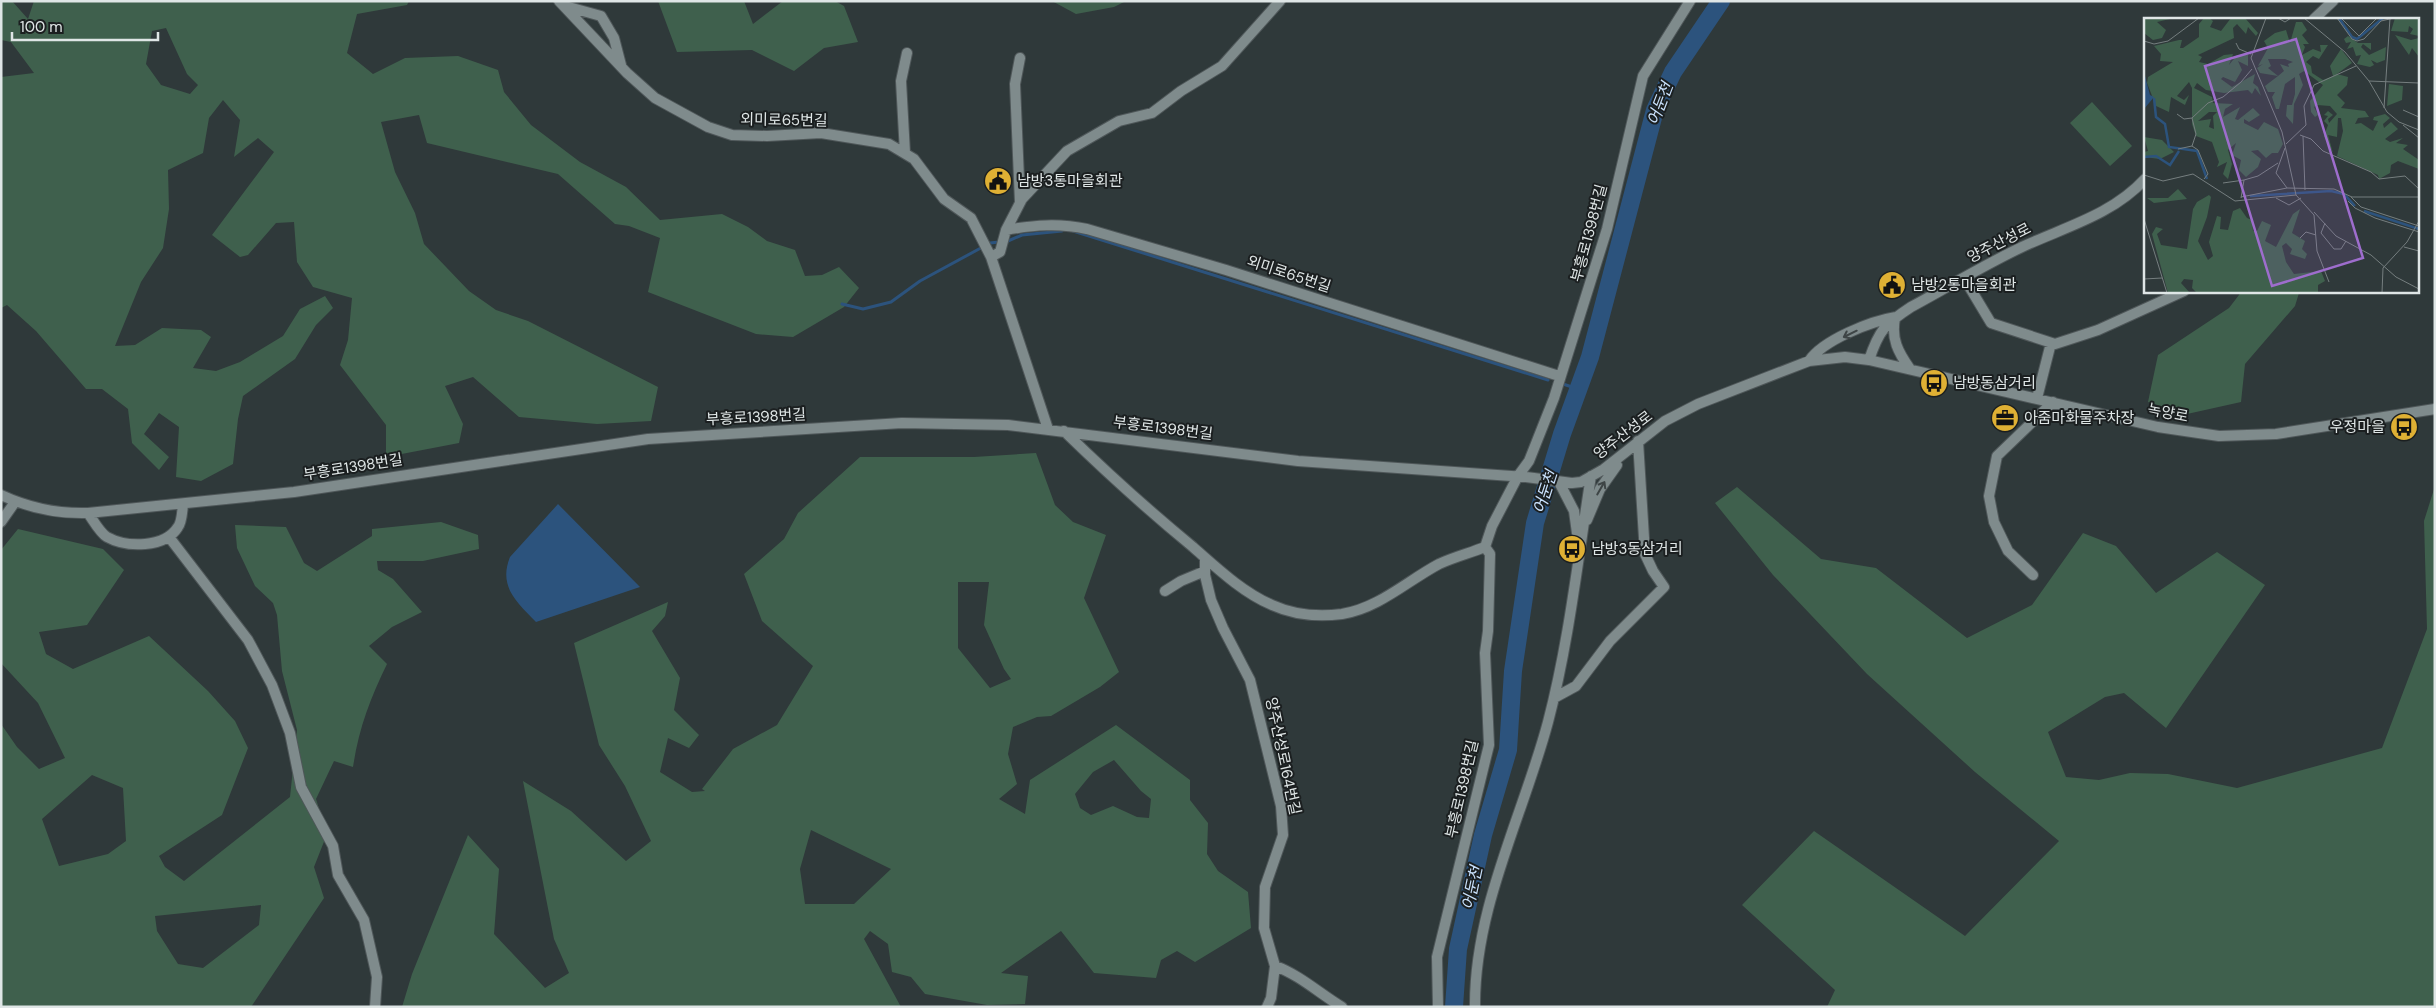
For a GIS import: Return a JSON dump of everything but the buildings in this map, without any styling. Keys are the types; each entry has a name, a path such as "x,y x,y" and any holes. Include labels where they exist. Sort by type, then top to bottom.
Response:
{"street":[{"path":"988,250 1000,252 1004,238 1020,203 1055,164 1079,143 1119,121 1152,113 1181,91 1222,66 1280,1"},
{"name":"부흥로1398번길","path":"1438,1007 1437,957 1489,745 1485,653 1488,630 1490,554 1485,547 1492,526 1529,461 1554,398 1559,376 1578,326 1607,229 1643,76 1690,1"},
{"path":"2315,18 2332,1"},
{"path":"562,3 601,16 614,38 621,66"},
{"name":"외미로65번길","path":"562,3 621,66 655,98 708,127 732,134 767,136 821,133 889,144 914,159 944,199 971,218 988,250 1048,429"},
{"path":"905,154 901,81 907,53"},
{"path":"1020,58 1015,84 1020,203"},
{"name":"양주산성로","path":"1475,1007 1476,982 1486,919 1499,872 1524,801 1554,698 1570,620 1578,549 1591,476 1604,469 1665,421 1698,404 1809,361 1846,357 1869,360 1877,335 1896,317 2023,246 2084,220 2115,204 2125,198 2144,179"},
{"name":"외미로65번길","path":"1004,238 1065,224 1087,229 1226,270 1559,376"},
{"path":"1964,278 1991,323 2055,344 2098,330 2182,292"},
{"path":"1809,361 1815,352 1831,343 1881,320 1896,317 1894,338 1898,353 1910,369"},
{"path":"2037,398 2052,343"},
{"name":"녹양로","path":"1869,360 2186,432 2245,436 2276,434 2435,409"},
{"path":"2033,575 2008,551 1994,522 1989,496 1997,456 2053,402"},
{"name":"부흥로1398번길","path":"1,495 15,502 54,512 88,513 183,505 294,492 648,439 902,424 959,423 1048,429 1298,461 1522,476 1559,482 1581,482 1591,476"},
{"path":"1064,431 1207,565 1271,605 1303,616 1343,614 1385,599 1405,584 1440,564 1485,547"},
{"path":"1578,549 1600,489 1634,444"},
{"path":"1554,698 1576,686 1610,641 1664,587 1653,571 1646,554 1634,444"},
{"path":"1559,482 1574,511 1578,549"},
{"path":"1,522 15,502"},
{"path":"88,513 106,537 126,543 144,545 169,537 179,526 183,505"},
{"path":"169,537 248,640 272,685 290,733 301,787 333,846 338,875 364,920 377,977 374,1007"},
{"path":"1165,590 1207,565"},
{"name":"양주산성로164번길","path":"1207,565 1214,607 1250,680 1281,806 1283,835 1264,887 1264,928 1275,966 1271,998 1267,1007"},
{"path":"1275,966 1300,978 1316,992 1342,1007"}],"green space":[{"path":"1,1 12,1 28,19 34,1 409,1 407,5 357,14 347,53 373,74 405,58 458,56 498,70 504,92 531,125 580,162 626,187 660,220 722,214 748,227 767,241 795,250 805,276 822,275 839,267 859,288 844,307 793,337 756,334 648,292 660,238 629,226 615,224 558,174 427,143 419,115 381,122 395,172 415,213 424,244 469,291 496,310 528,321 658,387 651,421 597,424 519,417 473,377 445,386 463,424 459,443 386,457 386,425 340,365 348,340 352,298 313,287 297,262 294,222 276,223 248,255 240,257 212,235 274,152 258,138 234,157 240,120 223,100 209,118 203,153 168,170 169,209 163,248 141,282 115,346 135,345 162,328 201,330 211,337 193,368 216,371 240,362 283,336 300,309 325,296 333,308 316,325 295,359 243,396 238,419 233,464 201,481 176,477 179,427 159,413 144,434 169,457 159,470 132,443 128,409 102,389 86,389 36,331 7,305 1,308 1,77 34,73 11,42 1,40","holes":["166,28 187,74 198,85 190,94 161,85 146,64 152,31"]},
{"path":"658,1 744,1 753,24 783,1 835,1 844,6 858,42 824,48 794,71 752,50 677,52"},
{"path":"1052,1 1126,1 1114,7 1076,14"},
{"path":"2092,102 2132,146 2110,166 2070,123"},
{"path":"2241,292 2299,293 2295,306 2245,364 2241,402 2187,414 2148,402 2158,355 2229,308"},
{"path":"1036,453 1055,505 1073,522 1106,535 1084,598 1119,672 1100,687 1051,716 1037,717 1013,727 1008,754 1017,784 999,799 1025,814 1030,780 1116,725 1190,780 1190,800 1208,823 1207,854 1218,871 1248,892 1251,928 1195,962 1177,951 1161,960 1156,978 1094,973 1061,931 1001,973 1028,976 1025,1004 987,1005 925,994 911,977 892,972 888,944 870,931 864,939 901,1007 402,1007 412,974 468,835 499,869 494,934 545,988 569,973 554,939 523,781 571,811 626,861 651,841 625,786 599,745 574,643 668,602 665,616 652,631 680,678 674,710 699,735 689,748 668,738 660,772 692,792 705,791 702,789 733,749 777,725 813,666 762,621 744,574 784,539 798,513 860,457 974,457","holes":["958,582 989,582 984,625 1004,669 1011,679 990,688 958,648","1114,760 1141,791 1151,799 1149,818 1137,817 1113,806 1091,815 1080,808 1075,794 1093,772","811,830 891,869 854,904 805,904 800,869"]},
{"path":"2435,486 2435,1007 1827,1007 1835,990 1742,905 1814,831 1965,936 2059,841 1975,772 1867,674 1773,575 1715,503 1737,487 1821,559 1876,568 1967,638 2032,605 2083,533 2116,546 2156,593 2217,552 2265,585 2166,728 2124,693 2105,697 2048,732 2066,777 2099,780 2130,773 2168,774 2237,788 2382,748 2427,629 2424,521"},
{"path":"441,522 478,535 479,549 423,561 377,561 378,570 393,579 422,612 392,627 369,646 387,664 366,714 358,739 353,767 334,761 316,799 327,834 314,867 324,898 251,1007 1,1007 1,724 17,747 39,769 65,758 38,703 1,663 1,550 18,529 103,549 124,570 87,625 39,632 46,654 73,669 149,636 208,691 235,721 248,748 222,815 159,856 165,867 184,881 290,797 297,730 282,671 277,615 273,603 255,586 237,548 235,525 286,527 304,563 317,571 372,536 372,529","holes":["92,775 123,788 126,841 108,854 59,866 42,819","261,905 259,925 203,968 178,964 157,931 155,916"]}],"water":[{"path":"558,504 640,587 536,622 511,593 506,577 507,568 510,557"}],"waterway":[{"name":"어둔천","path":"1454,1007 1458,949 1483,835 1508,750 1513,671 1535,523 1562,434 1590,357 1655,110 1673,72 1721,1"},
{"path":"842,304 863,309 891,302 920,281 990,243 1008,241 1022,235 1062,231"},
{"path":"1073,231 1548,380"},
{"path":"1563,384 1578,389"}],"place":[{"name":"남방3통마을회관","path":"998,181"},
{"name":"남방2통마을회관","path":"1892,285"},
{"name":"남방동삼거리","path":"1934,383"},
{"name":"아줌마화물주차장","path":"2005,418"},
{"name":"우정마을","path":"2404,427"},
{"name":"남방3동삼거리","path":"1572,549"}]}
